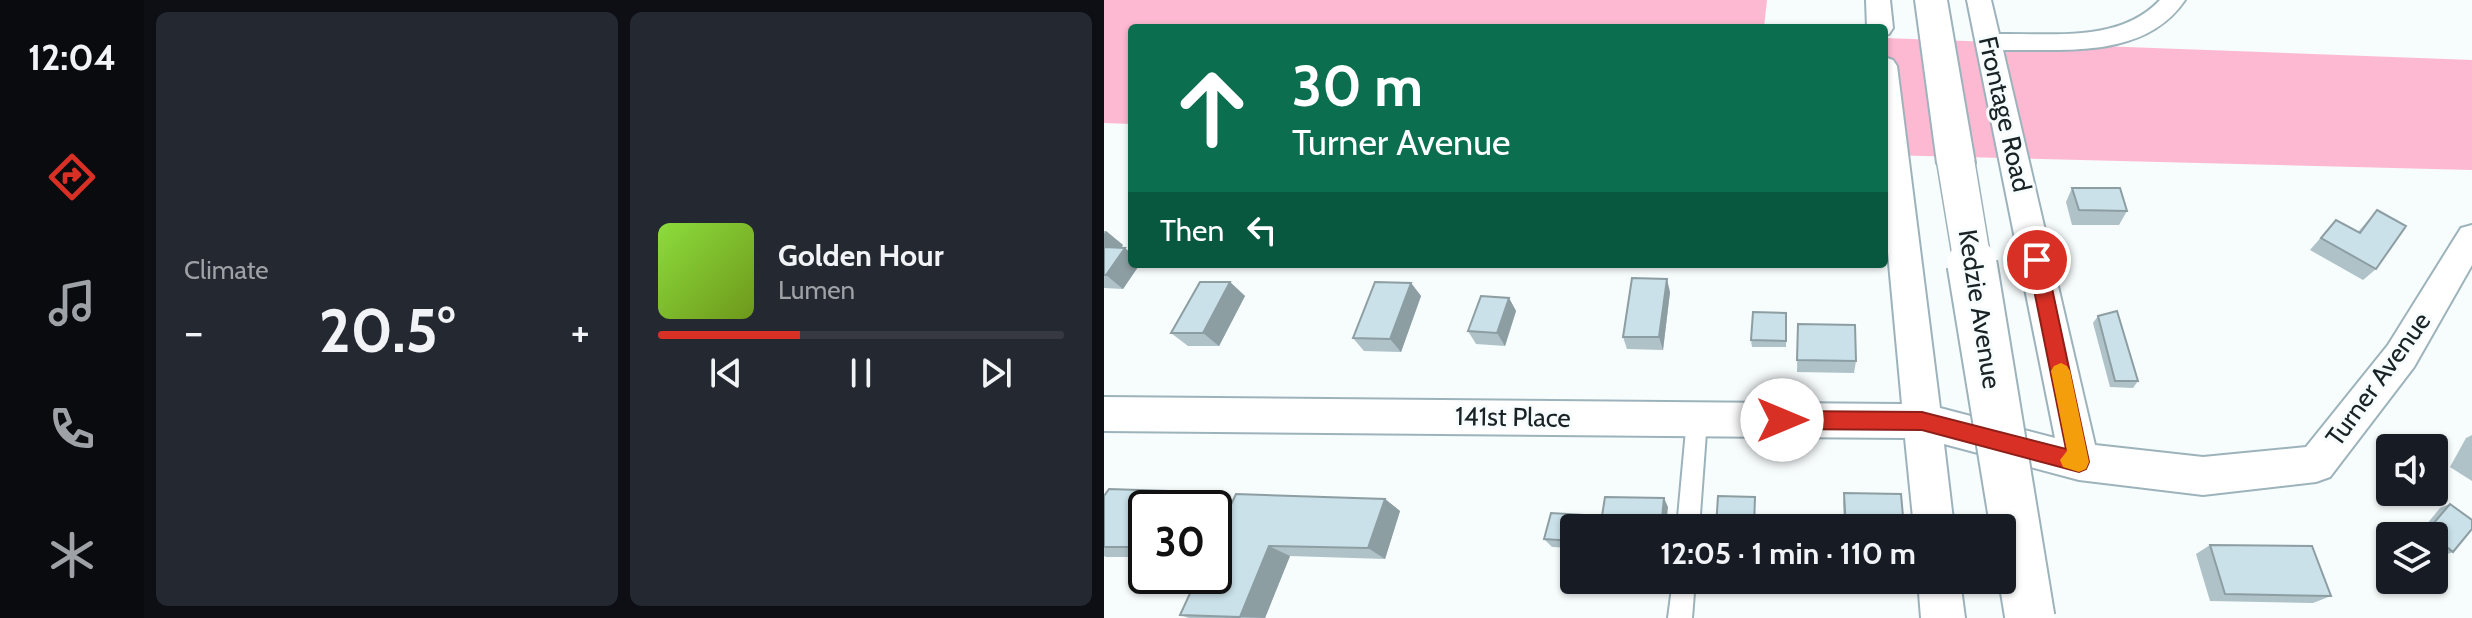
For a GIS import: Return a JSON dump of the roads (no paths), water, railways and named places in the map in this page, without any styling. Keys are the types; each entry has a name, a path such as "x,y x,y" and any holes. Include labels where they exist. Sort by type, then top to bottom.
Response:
{"main road":[{"name":"Kedzie Avenue","path":"1931,0 2030,618"}],"street":[{"path":"1878,0 1880,24"},
{"name":"Frontage Road","path":"1979,0 2079,462"},
{"path":"1989,42 2105,40 2154,21 2173,0"},
{"path":"1888,103 1932,514"},
{"name":"Turner Avenue","path":"1922,421 2079,462 2203,476 2316,464 2401,356 2472,237"},
{"name":"141st Place","path":"1104,414 1922,421"},
{"path":"1940,594 1943,618"}],"lane":[{"path":"1689,514 1697,419"},
{"path":"1680,618 1683,594"}]}
